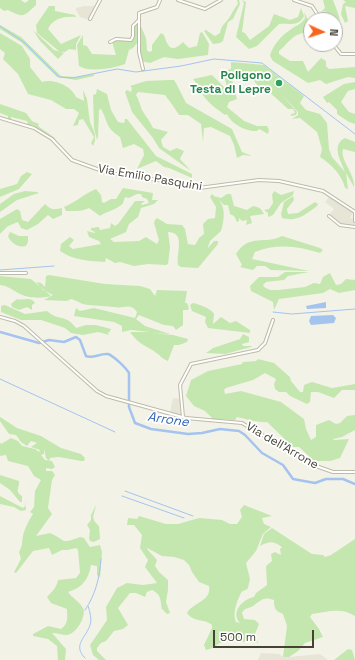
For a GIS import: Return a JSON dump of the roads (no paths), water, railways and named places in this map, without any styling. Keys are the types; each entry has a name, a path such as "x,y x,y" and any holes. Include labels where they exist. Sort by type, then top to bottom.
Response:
{"street":[{"path":"90,19 100,0"},
{"path":"143,69 139,52 140,12 157,7 160,0"},
{"path":"178,0 204,9 210,8 221,0"},
{"path":"294,0 312,6 316,12"},
{"path":"110,42 116,38 132,39 133,26 139,19"},
{"path":"339,52 341,54 355,54"},
{"name":"Via Emilio Pasquini","path":"0,118 34,128 52,139 72,160 106,173 179,183 199,188 252,181 279,181 323,191 355,212"},
{"path":"355,212 355,220"},
{"path":"328,216 340,225 355,227"},
{"path":"0,273 26,274"},
{"name":"Via dell'Arrone","path":"0,317 20,323 97,392 106,396 183,417 199,420 242,423 313,465 333,472 355,472"},
{"path":"183,417 180,385 191,364 258,350 264,343 273,320"}],"water":[{"path":"326,302 326,308 307,309 306,306"},
{"path":"333,315 336,318 334,323 311,325 309,321 311,316"}],"waterway":[{"path":"0,26 25,43 59,77 72,78 117,69 136,72 181,66 214,59 262,63 355,134"},
{"path":"0,270 54,266"},
{"path":"273,312 292,314 355,309"},
{"name":"Arrone","path":"0,332 39,343 49,340 64,342 76,337 80,340 86,356 91,357 108,354 113,357 123,365 129,373 129,407 135,423 151,429 188,434 220,429 239,431 245,435 262,453 283,465 293,479 315,483 326,479 343,479 355,484"},
{"path":"0,379 115,432"},
{"path":"125,491 193,516"},
{"path":"122,496 184,518"},
{"path":"85,610 92,599 101,559"},
{"path":"85,658 81,653 80,645 91,623 88,606"}],"place":[{"name":"Poligono Testa di Lepre","path":"279,83"}]}
